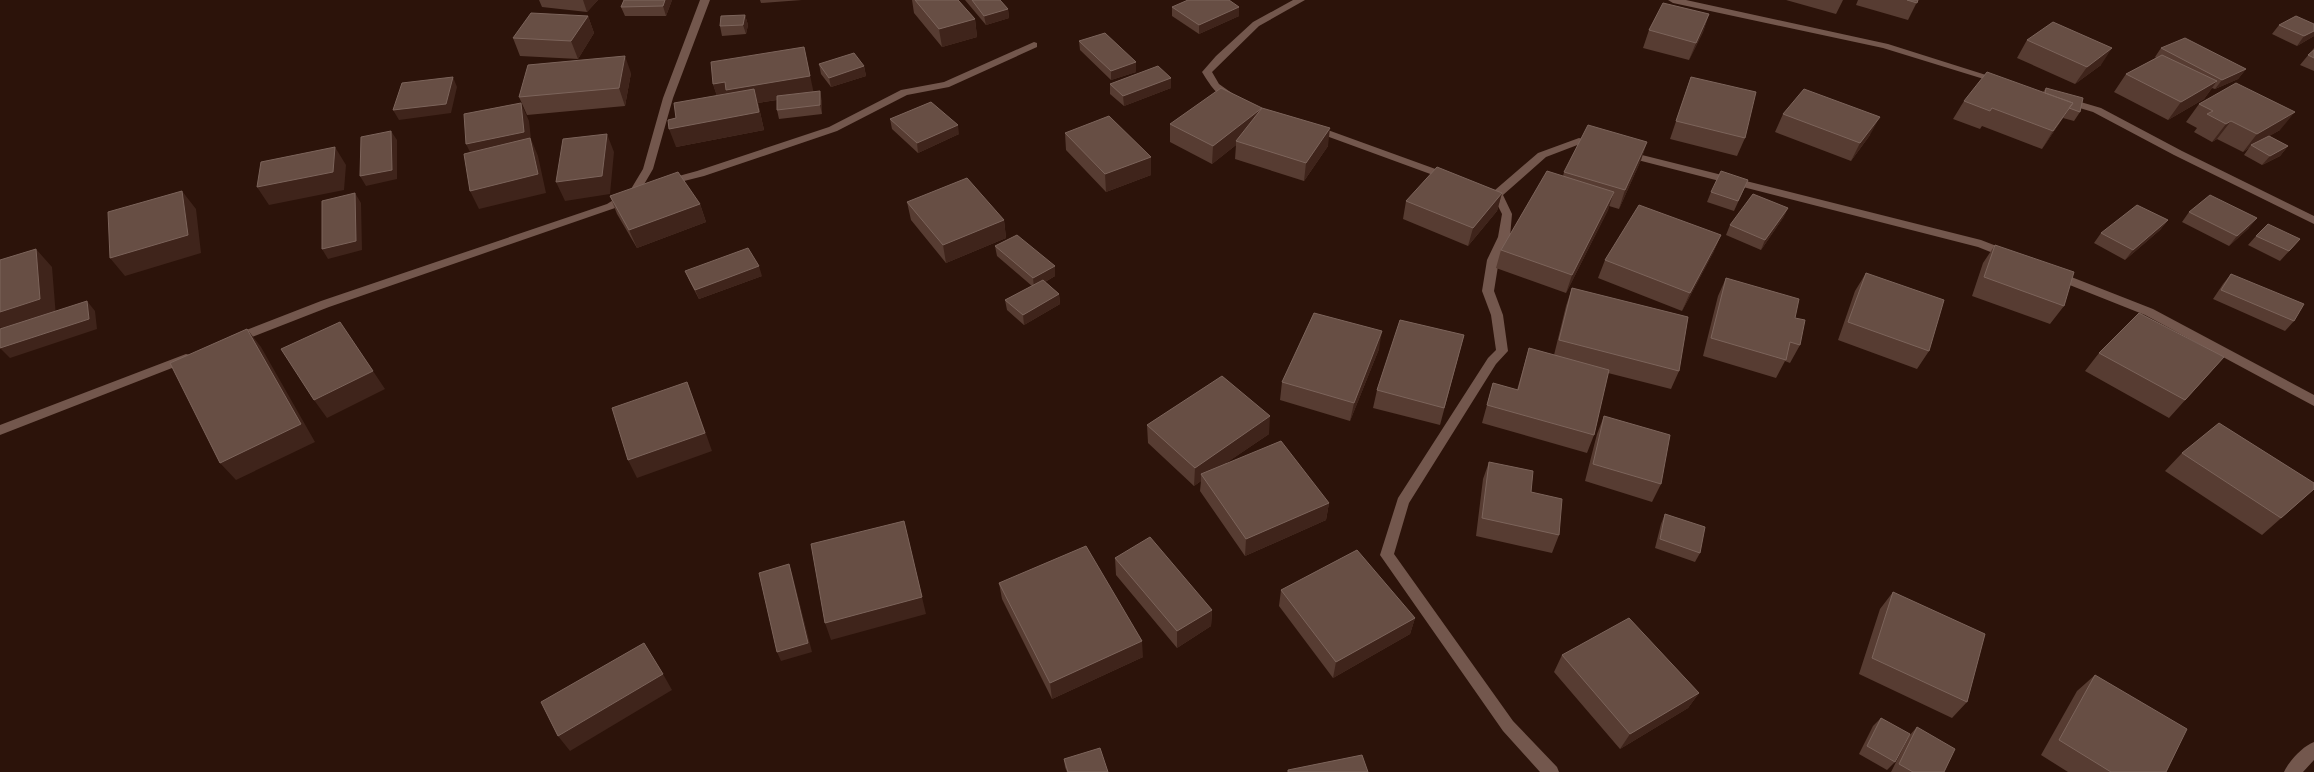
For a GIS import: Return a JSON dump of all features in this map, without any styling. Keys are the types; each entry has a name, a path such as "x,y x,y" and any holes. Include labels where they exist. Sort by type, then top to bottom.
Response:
{"street":[{"path":"634,191 648,169 668,98 704,0"},
{"path":"1242,101 1214,86 1208,72 1219,58 1256,24 1300,0"},
{"path":"1673,0 1885,46 2014,85"},
{"path":"223,344 325,304 611,206 634,191 700,174 833,129 904,92 946,85 1034,45"},
{"path":"2060,99 2097,110 2178,153 2314,220"},
{"path":"1305,125 1459,181"},
{"path":"1497,194 1542,155 1579,141 1981,244 2016,258"},
{"path":"1477,188 1497,194 1507,214 1504,236 1493,260 1488,291 1497,315 1502,351 1492,361 1403,502 1387,554 1508,726 1551,772"},
{"path":"2042,269 2149,312 2314,402"},
{"path":"0,430 195,354"},
{"path":"2292,772 2314,749"}],"building":[{"path":"624,0 665,0 663,6 621,7"},
{"path":"915,0 958,0 975,19 939,29"},
{"path":"972,0 1000,0 1008,9 984,16"},
{"path":"1188,0 1229,0 1239,7 1199,25 1172,7"},
{"path":"1907,0 1918,0 1917,3"},
{"path":"1663,3 1709,14 1696,43 1649,30"},
{"path":"531,13 588,16 571,41 513,38"},
{"path":"745,15 743,25 720,26 721,16"},
{"path":"2296,16 2314,24 2314,31 2304,36 2279,25"},
{"path":"2053,22 2112,48 2087,67 2027,40"},
{"path":"1105,33 1136,62 1111,71 1079,41"},
{"path":"2185,38 2246,69 2222,80 2161,48"},
{"path":"804,47 810,76 726,90 725,82 713,84 711,62"},
{"path":"2314,50 2314,58 2308,55"},
{"path":"854,53 864,66 829,78 819,64"},
{"path":"2162,55 2217,81 2181,102 2126,74"},
{"path":"625,56 619,88 519,97 528,65"},
{"path":"1158,66 1171,78 1123,96 1110,84"},
{"path":"1987,72 2073,103 2053,131 1992,108 1990,111 1964,101"},
{"path":"453,77 446,104 393,110 402,83"},
{"path":"1691,77 1756,92 1745,138 1676,121"},
{"path":"2236,83 2295,112 2257,134 2231,121 2226,124 2207,114 2213,111 2199,104"},
{"path":"1221,88 1262,108 1213,146 1170,124"},
{"path":"2046,88 2083,98 2080,112 2069,108 2073,103 2045,93"},
{"path":"754,89 759,112 669,129 668,120 676,118 674,103"},
{"path":"1804,89 1880,117 1860,143 1783,114"},
{"path":"820,91 820,105 777,110 777,96"},
{"path":"931,102 958,125 917,143 890,119"},
{"path":"521,103 524,132 466,144 464,114"},
{"path":"1262,108 1330,128 1306,163 1236,141"},
{"path":"1109,116 1151,157 1105,174 1065,133"},
{"path":"1588,125 1647,142 1625,190 1564,172"},
{"path":"391,131 392,170 360,176 361,137"},
{"path":"607,134 602,176 556,182 563,139"},
{"path":"2269,136 2288,146 2270,156 2251,145"},
{"path":"530,138 538,174 470,191 464,154"},
{"path":"335,147 333,172 257,187 261,162"},
{"path":"1437,167 1502,193 1473,228 1406,201"},
{"path":"1547,171 1614,192 1572,275 1501,250"},
{"path":"1721,171 1748,180 1738,201 1711,192"},
{"path":"678,172 700,204 629,230 610,196"},
{"path":"967,178 1004,220 943,245 907,202"},
{"path":"182,191 188,235 110,258 108,212"},
{"path":"355,193 356,241 322,249 322,201"},
{"path":"1753,194 1788,208 1765,240 1730,225"},
{"path":"2210,195 2257,218 2237,236 2189,212"},
{"path":"1639,205 1721,235 1690,293 1605,260"},
{"path":"2137,205 2168,220 2133,250 2101,233"},
{"path":"2268,224 2300,239 2289,251 2256,236"},
{"path":"1017,235 1055,266 1033,278 995,246"},
{"path":"1995,245 2074,272 2064,306 1984,277"},
{"path":"748,248 759,266 695,290 685,271"},
{"path":"36,249 40,299 0,312 0,260"},
{"path":"1866,273 1944,300 1929,351 1848,322"},
{"path":"2231,274 2304,304 2294,321 2221,290"},
{"path":"1726,278 1799,299 1795,318 1805,320 1800,345 1790,342 1786,360 1711,338"},
{"path":"1043,280 1059,294 1023,315 1005,300"},
{"path":"1572,288 1688,317 1679,371 1559,340"},
{"path":"87,301 89,319 0,348 0,329"},
{"path":"1314,313 1382,331 1354,403 1282,382"},
{"path":"2139,313 2224,357 2185,400 2099,353"},
{"path":"1400,320 1464,335 1444,408 1377,390"},
{"path":"340,322 373,371 314,400 281,349"},
{"path":"247,329 301,424 220,463 170,363"},
{"path":"1529,348 1609,370 1594,435 1487,405 1493,383 1518,390"},
{"path":"1222,376 1270,416 1195,468 1147,425"},
{"path":"687,382 705,433 628,460 612,408"},
{"path":"1604,416 1670,435 1661,484 1593,464"},
{"path":"2219,423 2314,483 2314,489 2281,518 2182,453"},
{"path":"1281,441 1329,503 1246,539 1201,474"},
{"path":"1489,462 1533,471 1531,492 1562,499 1559,535 1482,518"},
{"path":"1665,514 1705,527 1700,553 1660,539"},
{"path":"904,521 922,597 825,623 811,544"},
{"path":"1150,537 1212,610 1177,631 1115,558"},
{"path":"1086,546 1142,641 1050,683 999,583"},
{"path":"1357,550 1415,618 1336,662 1281,590"},
{"path":"789,564 808,643 777,652 759,573"},
{"path":"1893,592 1985,634 1967,702 1872,658"},
{"path":"1629,618 1699,693 1630,734 1562,655"},
{"path":"644,643 663,674 558,736 541,702"},
{"path":"2095,675 2187,729 2166,772 2111,772 2059,740"},
{"path":"1881,718 1910,734 1895,762 1867,746"},
{"path":"1917,727 1955,749 1944,772 1913,772 1899,764"},
{"path":"1100,748 1108,772 1068,772 1064,759"},
{"path":"1362,755 1368,772 1288,772 1288,770"}]}
